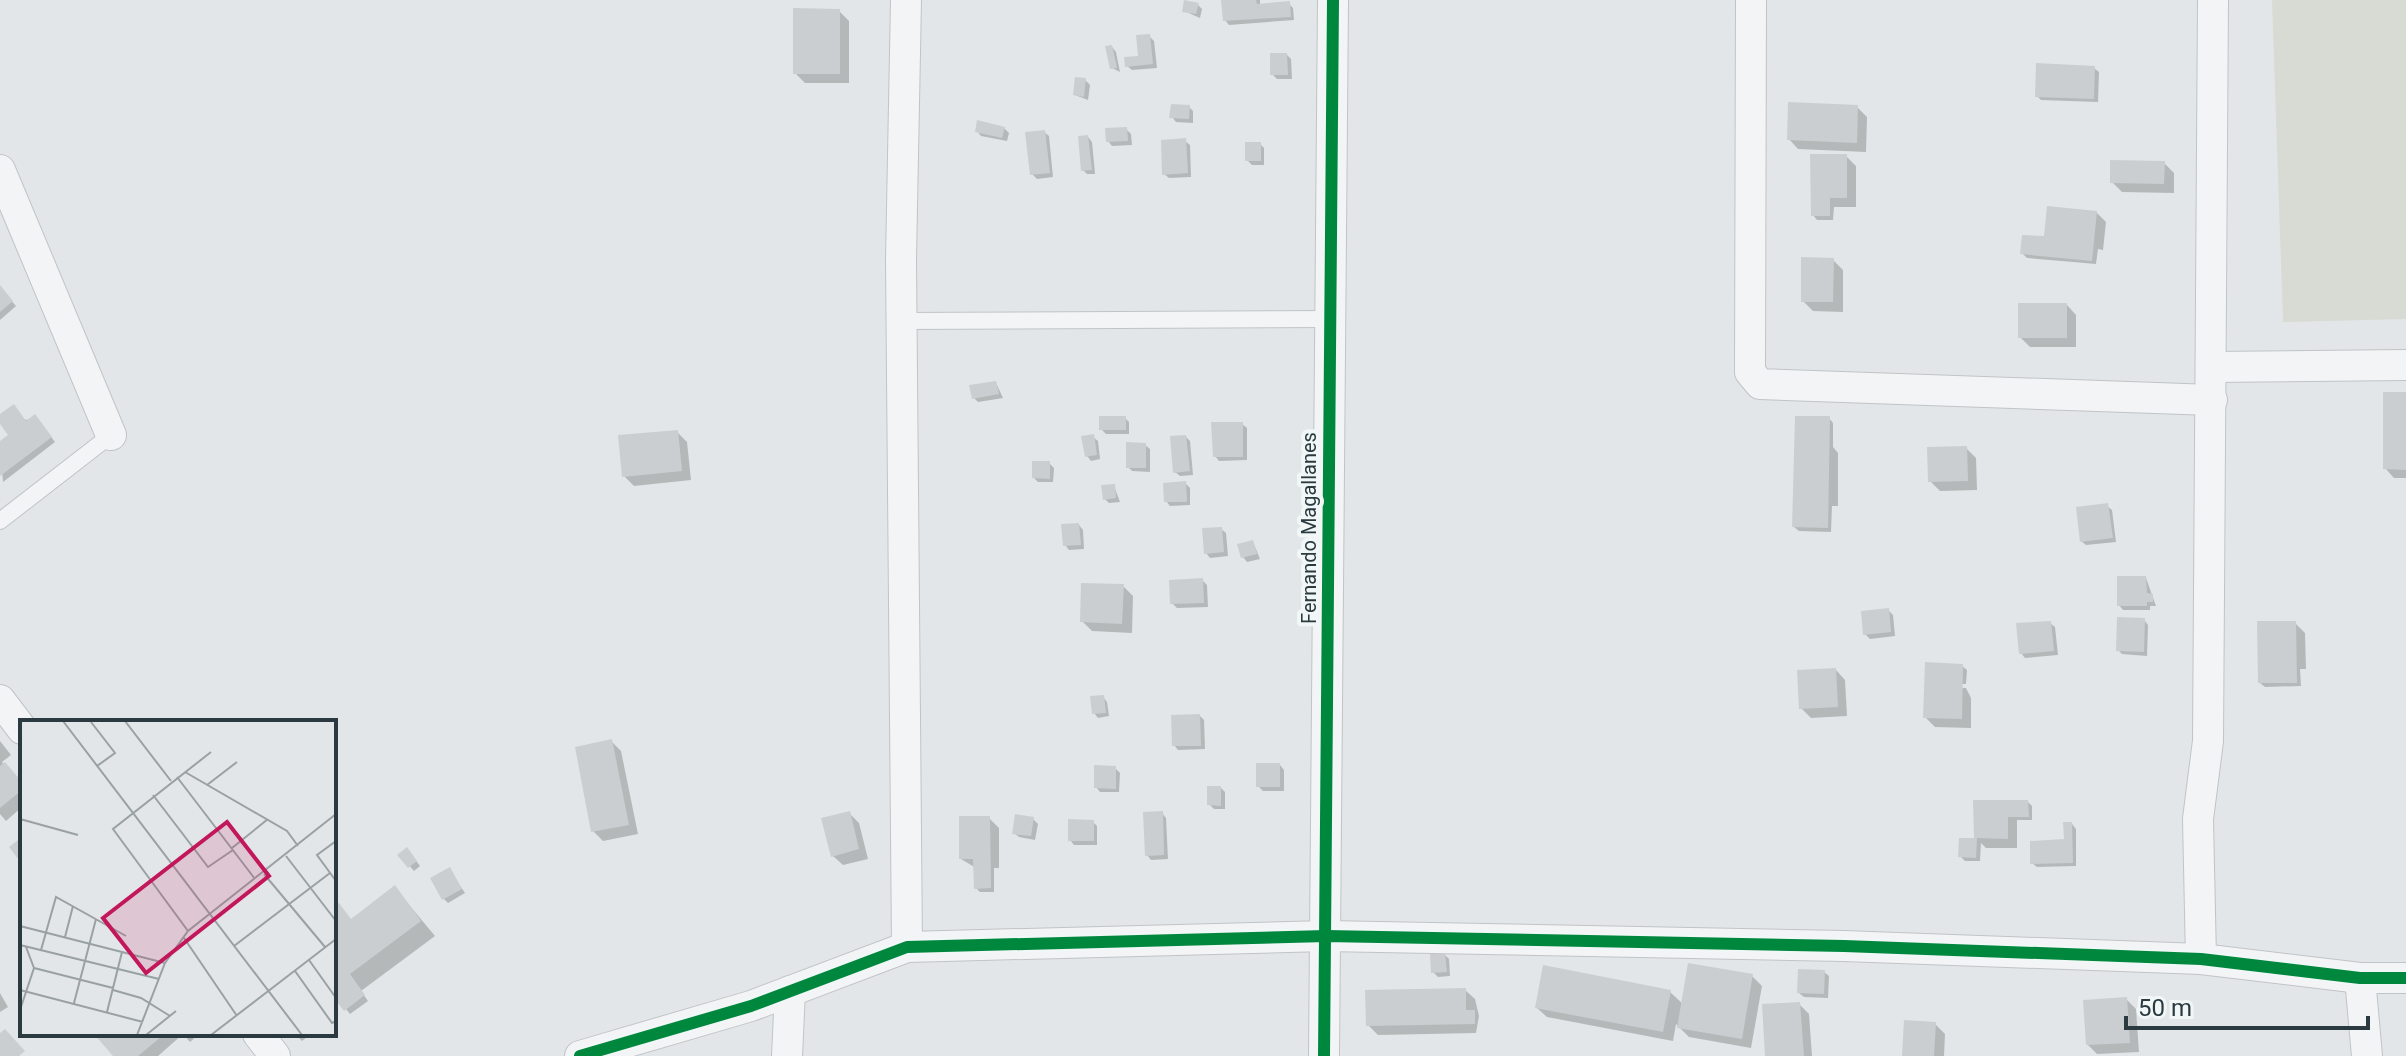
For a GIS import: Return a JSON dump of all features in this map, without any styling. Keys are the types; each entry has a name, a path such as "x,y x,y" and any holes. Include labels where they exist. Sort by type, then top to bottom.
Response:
{"street":[{"path":"906,0 901,321 907,947"},
{"name":"Fernando Magallanes","path":"1324,1056 1333,0"},
{"path":"1751,0 1750,372 1760,384 2212,400"},
{"path":"2201,959 2197,860 2208,741 2213,0"},
{"path":"0,170 111,435"},
{"path":"2212,367 2406,365"},
{"path":"0,700 20,726"},
{"path":"580,1056 691,1025 907,947 1326,936 1844,946 2201,959 2360,978 2406,978"},
{"path":"2360,978 2367,1056"},
{"path":"787,1056 790,991"},
{"path":"260,1036 275,1056"}],"lane":[{"path":"901,321 1331,319"},
{"path":"0,521 111,435"}],"shaded area":[{"path":"2272,0 2406,0 2406,319 2283,322"}],"building":[{"path":"1184,0 1199,3 1196,14 1182,12"},
{"path":"1221,0 1256,0 1257,4 1290,1 1291,17 1223,21"},
{"path":"793,8 840,9 840,74 793,74"},
{"path":"1150,34 1153,64 1125,67 1124,57 1138,56 1136,35"},
{"path":"1112,45 1117,68 1110,69 1105,46"},
{"path":"1270,53 1287,53 1288,75 1270,75"},
{"path":"2036,63 2095,66 2094,99 2035,97"},
{"path":"1075,77 1086,78 1084,97 1073,95"},
{"path":"1788,102 1858,105 1857,143 1787,140"},
{"path":"1171,104 1190,105 1189,119 1169,118"},
{"path":"977,120 1005,127 1002,138 975,132"},
{"path":"1127,127 1128,141 1106,142 1105,128"},
{"path":"1045,130 1050,173 1030,175 1025,132"},
{"path":"1088,135 1092,170 1081,171 1078,136"},
{"path":"1186,138 1188,173 1162,175 1161,140"},
{"path":"1245,142 1261,142 1261,161 1245,161"},
{"path":"1810,154 1847,154 1847,198 1830,198 1830,216 1811,216"},
{"path":"2110,160 2165,161 2164,184 2110,183"},
{"path":"2047,206 2097,211 2092,261 2020,254 2022,235 2044,236"},
{"path":"1801,257 1834,258 1833,302 1801,302"},
{"path":"0,285 13,301 0,312"},
{"path":"2018,303 2067,303 2067,338 2018,338"},
{"path":"996,381 999,394 972,399 969,385"},
{"path":"2383,392 2406,392 2406,470 2383,469"},
{"path":"14,404 26,421 35,414 52,437 0,476 0,441 8,435 0,424 0,414"},
{"path":"1099,416 1126,416 1126,430 1099,430"},
{"path":"1795,416 1830,416 1828,528 1792,527"},
{"path":"1211,422 1243,422 1243,457 1213,457"},
{"path":"678,430 682,471 622,477 618,435"},
{"path":"1094,434 1097,455 1085,457 1081,436"},
{"path":"1186,435 1190,471 1173,473 1170,436"},
{"path":"1126,442 1146,443 1146,468 1126,468"},
{"path":"1967,446 1968,481 1928,482 1927,447"},
{"path":"1032,461 1050,461 1050,479 1032,478"},
{"path":"1186,481 1187,502 1164,502 1163,483"},
{"path":"1115,484 1116,498 1103,500 1101,485"},
{"path":"2108,503 2113,538 2080,542 2076,507"},
{"path":"1079,523 1081,545 1063,546 1061,524"},
{"path":"1222,527 1224,552 1204,554 1202,528"},
{"path":"1253,540 1257,554 1241,558 1237,544"},
{"path":"2117,576 2146,576 2147,593 2153,594 2153,602 2147,602 2147,606 2117,606"},
{"path":"1203,578 1204,603 1170,604 1169,580"},
{"path":"1081,583 1124,584 1122,624 1080,622"},
{"path":"1889,608 1891,632 1863,635 1861,611"},
{"path":"2117,617 2145,618 2144,652 2116,651"},
{"path":"2051,621 2054,651 2019,654 2016,623"},
{"path":"2257,621 2296,621 2297,683 2258,683"},
{"path":"1925,662 1963,664 1962,719 1923,718"},
{"path":"1836,668 1838,707 1799,709 1797,670"},
{"path":"1104,695 1106,713 1092,714 1090,696"},
{"path":"1200,714 1201,746 1172,746 1171,715"},
{"path":"612,739 629,825 591,832 575,747"},
{"path":"5,762 20,780 20,792 0,808 0,766"},
{"path":"1256,763 1280,763 1280,787 1256,787"},
{"path":"1094,765 1116,766 1116,789 1094,788"},
{"path":"1207,786 1221,786 1221,806 1207,805"},
{"path":"1973,800 2028,800 2029,817 2008,817 2008,839 1977,838 1976,858 1958,857 1959,838 1974,838"},
{"path":"850,811 859,849 831,857 821,818"},
{"path":"1163,811 1164,855 1145,856 1143,812"},
{"path":"1015,814 1034,817 1031,836 1012,834"},
{"path":"959,816 990,816 991,888 974,889 973,859 959,859"},
{"path":"1068,819 1094,820 1094,841 1068,841"},
{"path":"2063,822 2072,822 2073,863 2030,864 2030,841 2064,839"},
{"path":"20,839 20,861 9,847"},
{"path":"407,847 417,861 408,868 397,855"},
{"path":"450,867 462,889 442,900 430,878"},
{"path":"395,885 421,921 350,974 365,995 344,1011 336,1001 336,905 339,903 351,919"},
{"path":"1445,953 1447,972 1431,973 1430,954"},
{"path":"1688,963 1753,974 1742,1039 1677,1028"},
{"path":"1543,965 1671,990 1663,1032 1535,1008"},
{"path":"1798,969 1825,970 1824,994 1797,993"},
{"path":"1466,988 1466,1010 1475,1010 1475,1024 1366,1026 1365,990"},
{"path":"2127,997 2130,1043 2086,1045 2083,1000"},
{"path":"1800,1002 1804,1056 1765,1056 1762,1004"},
{"path":"1904,1020 1936,1022 1934,1056 1902,1056"},
{"path":"5,1029 25,1051 19,1056 0,1056 0,1033"},
{"path":"96,1036 161,1037 138,1056 113,1056"}],"cycle path":[{"path":"1324,1056 1333,0"},
{"path":"580,1056 751,1006 907,947 1326,936 1844,946 2201,959 2360,978 2406,978"}]}
